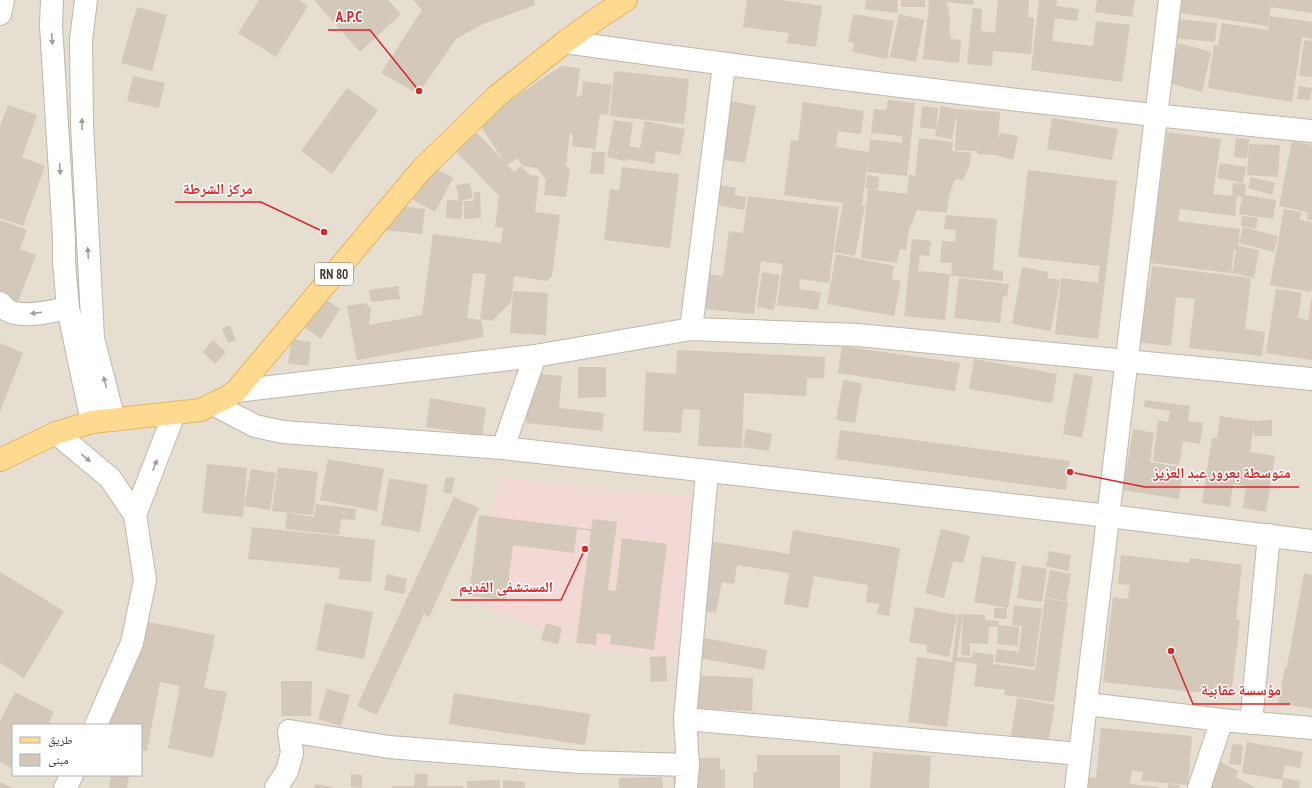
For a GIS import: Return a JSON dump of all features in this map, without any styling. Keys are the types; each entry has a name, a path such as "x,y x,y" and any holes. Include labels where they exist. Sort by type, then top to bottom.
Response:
{"main road":[{"name":"RN 80","path":"0,460 56,433 92,422 201,410 236,391 422,169 497,96 565,42 626,0"}],"street":[{"path":"0,14 3,0"},
{"path":"52,0 51,25 64,238 64,262 68,308 92,422"},
{"path":"86,0 81,40 82,125 93,338 114,420"},
{"path":"1076,788 1170,0"},
{"path":"565,42 724,65 1156,116 1312,131"},
{"path":"691,329 724,65"},
{"path":"0,303 8,310 17,313 30,314 68,308"},
{"path":"236,391 535,356 691,329 858,335 1312,379"},
{"path":"503,448 535,356"},
{"path":"213,404 255,426 282,432 503,448 1109,516 1312,541"},
{"path":"135,515 174,414"},
{"path":"56,433 110,478 135,515 145,580 132,643 96,724"},
{"path":"686,788 688,765 685,719 707,472"},
{"path":"1251,723 1269,535"},
{"path":"1087,704 1222,720 1312,728"},
{"path":"685,719 1080,754"},
{"path":"1199,788 1222,720"},
{"path":"276,788 287,771 292,754 289,732 389,747 580,762 688,765"},
{"path":"65,788 71,776"}],"shaded area":[{"path":"0,0 1312,0 1312,788 0,788"},
{"path":"499,477 692,497 679,659 591,649 471,602"}],"building":[{"path":"259,0 299,0 308,6 276,57 238,33"},
{"path":"314,0 388,0 401,14 360,52"},
{"path":"413,0 534,0 535,5 483,24 456,39 418,94 381,73 422,10"},
{"path":"747,0 782,0 822,6 816,47 787,43 789,33 743,27"},
{"path":"866,0 898,0 897,13 865,9"},
{"path":"901,0 925,0 925,7 901,7"},
{"path":"928,0 974,0 973,5 947,2 950,17 949,29 951,39 961,40 959,63 923,59 929,5"},
{"path":"998,0 1029,0 1028,17 1034,18 1031,54 993,51 992,66 967,64 973,8 982,9 981,31 995,33"},
{"path":"1039,0 1057,0 1056,6 1079,9 1077,21 1055,18 1052,41 1093,46 1096,21 1130,25 1122,82 1031,70"},
{"path":"1097,0 1135,0 1132,17 1095,12"},
{"path":"1176,0 1312,0 1312,13 1271,7 1268,26 1174,12"},
{"path":"137,7 167,15 152,71 121,63"},
{"path":"853,14 894,21 887,59 852,52 854,43 848,42"},
{"path":"899,14 924,20 916,62 890,57"},
{"path":"1270,16 1312,22 1312,39 1302,37 1292,102 1208,88 1214,45 1218,46 1222,23 1268,30"},
{"path":"1178,19 1217,23 1215,42 1176,38"},
{"path":"1304,40 1312,41 1312,77 1299,76"},
{"path":"1178,43 1211,52 1202,92 1169,83"},
{"path":"561,66 580,68 576,98 582,94 583,81 612,85 608,115 600,114 595,149 572,146 573,136 570,132 566,165 570,170 566,197 544,195 546,180 537,168 522,166 518,158 507,165 514,172 521,166 530,175 539,176 535,212 560,215 552,276 547,281 514,276 511,302 492,321 480,319 486,274 473,273 467,318 481,320 484,337 357,360 347,306 366,303 371,309 369,325 422,315 433,234 501,243 503,228 495,227 499,196 452,147 466,133 478,134 503,160 478,122"},
{"path":"614,71 689,79 684,124 610,116"},
{"path":"133,76 165,83 159,108 127,101"},
{"path":"1299,86 1312,88 1310,100 1297,99"},
{"path":"347,88 378,110 332,174 301,151"},
{"path":"888,100 915,103 907,176 867,172 868,158 862,205 865,206 855,256 834,252 843,203 784,195 791,140 798,141 803,102 864,111 861,134 838,131 836,147 869,152 870,139 902,143 902,136 871,133 874,109 886,110"},
{"path":"730,101 756,106 745,163 709,157"},
{"path":"8,105 37,115 22,157 45,166 23,226 0,218 0,126"},
{"path":"922,106 938,108 936,129 920,128"},
{"path":"941,106 957,109 1000,112 998,141 1000,133 1018,136 1013,160 996,155 978,154 977,151 955,150 957,112 952,139 935,136"},
{"path":"1052,118 1118,129 1112,160 1047,149"},
{"path":"614,120 633,123 629,146 640,148 645,121 685,129 680,155 656,151 654,164 607,157"},
{"path":"1167,132 1221,139 1213,194 1232,196 1233,183 1246,184 1245,195 1276,200 1273,219 1239,214 1242,197 1237,196 1235,216 1180,209 1178,221 1240,229 1238,246 1259,250 1254,278 1232,273 1236,250 1234,250 1231,273 1150,263"},
{"path":"919,138 953,142 952,151 971,153 970,164 963,180 955,179 949,195 947,213 917,210 909,230 906,250 900,249 897,263 861,258 868,189 907,194 909,174 915,176"},
{"path":"1236,138 1249,139 1247,158 1234,157"},
{"path":"1292,141 1312,145 1312,220 1307,219 1308,212 1279,206"},
{"path":"1249,144 1280,145 1278,177 1247,175"},
{"path":"592,152 605,152 604,174 590,174"},
{"path":"424,162 453,178 435,212 406,196"},
{"path":"1220,163 1246,167 1243,183 1217,178"},
{"path":"622,167 679,174 670,248 604,240 610,189 619,190"},
{"path":"1028,170 1117,181 1098,339 1055,334 1061,278 1098,283 1100,266 1018,257"},
{"path":"867,175 879,177 878,190 865,188"},
{"path":"1251,177 1275,183 1272,195 1248,188"},
{"path":"470,183 473,198 459,201 456,185"},
{"path":"715,184 736,188 734,195 746,197 744,210 712,204"},
{"path":"474,192 480,192 481,218 464,219 464,201 474,201"},
{"path":"748,196 839,207 829,283 800,279 799,289 821,292 818,310 777,305 783,264 761,261 754,314 695,308 700,273 723,276 729,231 743,233"},
{"path":"447,200 463,201 461,219 446,218"},
{"path":"387,205 425,209 422,234 384,230"},
{"path":"1284,209 1301,212 1300,220 1312,222 1311,292 1270,285"},
{"path":"946,215 997,219 993,270 1003,271 1003,281 951,276 952,263 940,262 942,241 955,242 956,230 944,229"},
{"path":"1242,216 1258,218 1256,229 1241,226"},
{"path":"0,220 27,230 20,249 36,255 16,307 0,301"},
{"path":"1243,227 1278,236 1274,252 1239,243"},
{"path":"912,239 931,241 929,256 920,255 918,271 950,274 945,320 904,316"},
{"path":"836,254 894,266 892,279 901,281 894,316 827,304"},
{"path":"1152,266 1251,278 1245,329 1265,332 1262,356 1189,348 1195,299 1176,297 1171,346 1137,342 1143,288 1149,289"},
{"path":"1022,267 1048,272 1047,278 1060,280 1051,331 1012,324"},
{"path":"762,272 780,275 774,310 757,307"},
{"path":"959,278 1009,284 1007,297 1003,296 1000,323 954,318"},
{"path":"398,286 400,299 371,302 369,290"},
{"path":"1276,289 1302,293 1298,318 1308,320 1312,296 1312,360 1266,353"},
{"path":"513,291 548,293 546,335 510,333"},
{"path":"325,299 340,309 321,339 305,328"},
{"path":"230,325 236,340 228,343 222,329"},
{"path":"292,339 311,342 308,366 288,363"},
{"path":"213,340 226,352 215,364 203,352"},
{"path":"0,343 23,353 0,412"},
{"path":"842,346 960,363 955,391 838,373"},
{"path":"677,350 825,357 824,378 807,378 806,396 744,393 742,448 698,446 700,410 683,409 681,433 643,431 646,372 676,374"},
{"path":"974,359 1057,374 1052,403 969,389"},
{"path":"578,367 606,367 606,397 578,398"},
{"path":"532,373 562,376 559,408 604,413 602,431 526,423"},
{"path":"1074,373 1093,377 1082,438 1063,434"},
{"path":"843,380 862,383 855,423 836,420"},
{"path":"430,398 486,408 482,436 426,427"},
{"path":"1145,400 1190,406 1188,421 1203,423 1200,444 1183,441 1179,465 1153,461 1158,420 1168,422 1170,411 1144,407"},
{"path":"1220,416 1254,421 1272,420 1272,436 1254,436 1254,425 1250,452 1275,456 1266,512 1243,508 1246,486 1233,484 1230,507 1202,503 1212,438 1217,438"},
{"path":"746,429 772,434 769,451 743,447"},
{"path":"1133,429 1154,433 1150,462 1184,468 1179,499 1123,490"},
{"path":"840,430 1070,461 1066,490 836,459"},
{"path":"328,459 384,469 377,511 320,500"},
{"path":"207,464 247,468 243,517 202,513"},
{"path":"278,467 318,472 313,515 272,511"},
{"path":"251,469 276,473 270,510 244,506"},
{"path":"446,477 455,478 451,494 443,492"},
{"path":"389,478 428,485 420,532 381,525"},
{"path":"454,497 479,508 429,617 424,614 377,715 357,706"},
{"path":"316,504 356,509 355,520 341,519 339,535 285,529 287,513 314,517"},
{"path":"479,515 591,529 593,519 617,522 608,590 616,591 622,538 667,544 654,650 610,644 611,635 597,633 596,645 576,643 591,531 577,529 574,553 513,545 506,600 469,596"},
{"path":"252,527 375,540 371,582 339,579 340,568 248,559"},
{"path":"941,529 970,536 963,563 953,561 944,598 925,593"},
{"path":"793,530 900,548 889,616 877,614 879,604 866,602 868,585 814,576 808,608 784,604 789,573 737,565 734,584 722,582 716,613 698,610 709,541 789,554"},
{"path":"1049,551 1071,555 1068,571 1046,566"},
{"path":"1121,555 1189,563 1190,558 1242,565 1236,619 1240,620 1231,696 1103,682 1113,597 1128,599 1130,585 1118,584"},
{"path":"982,556 1016,562 1008,608 974,602"},
{"path":"1022,565 1047,569 1042,602 1017,598"},
{"path":"1050,570 1071,574 1066,601 1045,597"},
{"path":"0,572 64,611 24,678 0,663"},
{"path":"1304,573 1312,575 1312,709 1278,703 1285,667 1287,667"},
{"path":"387,574 407,579 404,594 384,590"},
{"path":"1045,598 1068,602 1054,702 1004,695 1005,690 974,686 977,664 956,661 947,727 908,722 917,657 952,662 958,614 963,615 957,657 972,658 973,652 994,655 993,664 1035,670"},
{"path":"325,603 373,612 364,659 316,650"},
{"path":"1014,605 1042,609 1034,667 995,662 997,649 1019,652 1022,626 1012,625"},
{"path":"915,607 957,615 949,657 926,652 927,645 909,642"},
{"path":"994,608 1007,608 1007,619 994,618"},
{"path":"963,614 985,615 985,620 999,621 999,625 1019,627 1018,646 997,644 998,627 989,626 988,644 970,643 970,656 961,655"},
{"path":"128,618 215,635 204,688 227,692 213,758 168,748 180,686 160,682 147,751 142,750 142,724 107,724"},
{"path":"546,623 562,628 558,644 541,640"},
{"path":"699,637 767,650 764,670 695,657"},
{"path":"666,656 667,681 651,682 650,657"},
{"path":"690,675 753,678 752,711 689,708"},
{"path":"281,681 312,681 311,716 281,716"},
{"path":"327,689 350,695 341,726 318,719"},
{"path":"15,692 54,712 48,724 12,724 12,768 0,762 0,721"},
{"path":"454,693 590,714 585,745 449,724"},
{"path":"1017,698 1055,705 1048,743 1011,736"},
{"path":"1101,728 1192,736 1188,785 1141,781 1143,772 1132,771 1130,784 1159,788 1074,788 1075,776 1096,778"},
{"path":"1247,742 1303,752 1300,768 1285,765 1282,780 1242,773"},
{"path":"1232,744 1243,745 1241,765 1229,764"},
{"path":"1222,748 1225,749 1219,761 1238,771 1236,777 1254,787 1253,788 1200,788"},
{"path":"873,752 931,756 929,788 870,788"},
{"path":"757,755 840,755 840,788 753,788 753,772 757,772"},
{"path":"689,758 720,758 720,770 725,769 725,788 674,788 673,763"},
{"path":"351,774 362,775 362,788 351,787"},
{"path":"415,774 428,774 427,786 463,786 463,788 392,788 392,786 414,786"},
{"path":"111,776 129,776 127,788 109,788"},
{"path":"662,777 663,788 619,788 619,778"},
{"path":"1283,778 1300,781 1299,788 1282,788"},
{"path":"500,780 500,788 467,788 467,781"},
{"path":"503,780 525,782 525,788 503,788"},
{"path":"0,782 13,788 0,788"},
{"path":"315,784 332,787 332,788 314,788"},
{"path":"1168,784 1180,785 1179,788 1168,788"}],"place":[{"name":"A.P.C","path":"419,91"},
{"name":"مركز الشرطة","path":"324,232"},
{"name":"متوسطة بعرور عبد العزيز","path":"1070,472"},
{"name":"المستشفى القديم","path":"585,549"},
{"name":"مؤسسة عقابية","path":"1171,651"}]}
